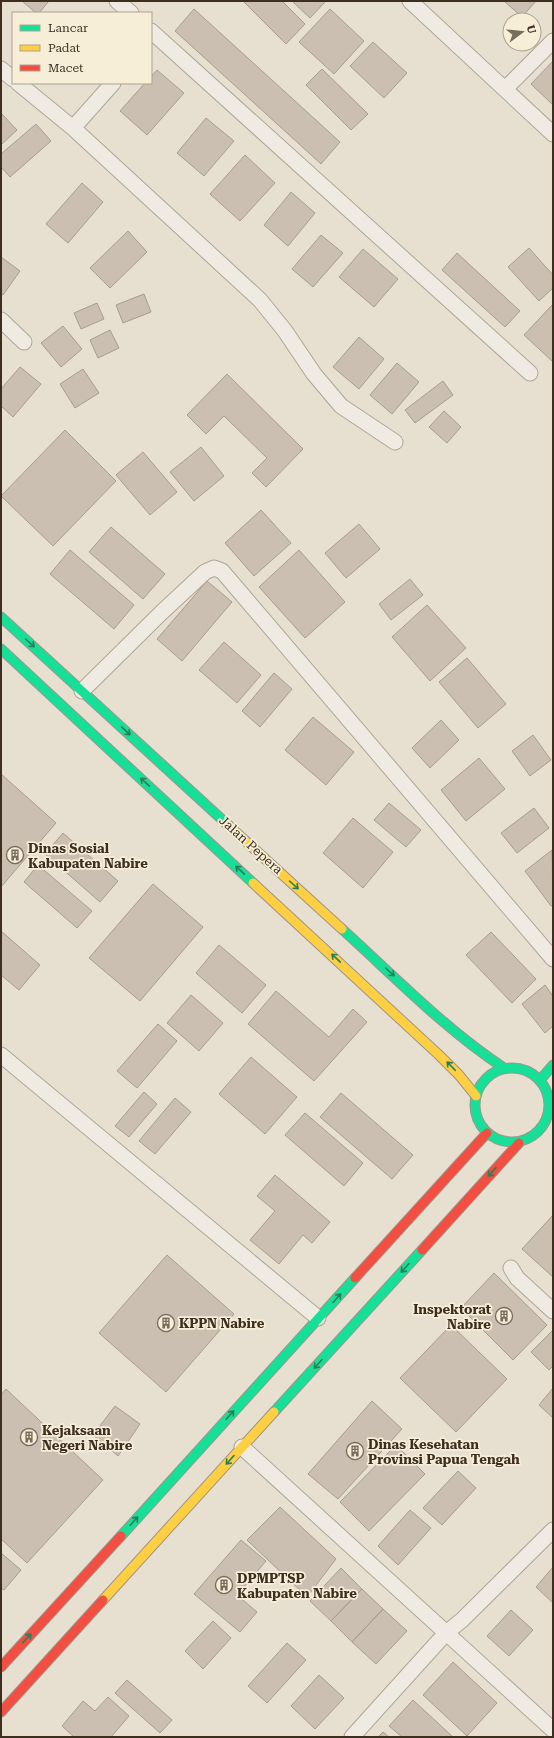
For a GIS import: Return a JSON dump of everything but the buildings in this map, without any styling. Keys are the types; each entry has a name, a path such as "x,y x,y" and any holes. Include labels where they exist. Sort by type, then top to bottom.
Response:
{"main road":[{"name":"Jalan Pepera","path":"1,617 431,1010 481,1053 504,1068"},
{"name":"Jalan Pepera","path":"1,649 190,815 460,1075 476,1096"},
{"path":"190,815 202,801"},
{"path":"540,1080 553,1065"},
{"path":"1,1712 136,1558 242,1447 519,1143 531,1138 541,1130 546,1123 551,1108 549,1097 540,1080 529,1072 517,1068 504,1068 490,1075 481,1084 476,1096 475,1110 478,1122 487,1133 494,1138 506,1142 519,1143"},
{"path":"1,1667 119,1543 318,1318 487,1133"}],"street":[{"path":"117,1 130,12"},
{"path":"410,1 553,134"},
{"path":"153,35 530,373"},
{"path":"505,89 553,41"},
{"path":"1,69 12,78"},
{"path":"19,84 73,128 260,300 285,331 314,374 342,406 395,442"},
{"path":"73,128 112,84"},
{"path":"1,320 24,342"},
{"path":"82,691 205,572 214,568 222,571 553,959"},
{"path":"1,1055 318,1318"},
{"path":"511,1268 517,1278 553,1311"},
{"path":"242,1447 553,1730"},
{"path":"352,1737 446,1633 462,1620 553,1530"}],"traffic: fast":[{"path":"1,617 228,825"},
{"path":"1,649 253,883"},
{"path":"342,929 441,1019 482,1053 504,1068"},
{"path":"540,1080 553,1065"},
{"path":"505,1068 519,1068 533,1074 543,1084 549,1098 549,1105 547,1119 543,1126 533,1136 519,1142 505,1142 491,1136 481,1126 475,1112 475,1098 481,1084 491,1074 505,1068"},
{"path":"274,1412 422,1250"},
{"path":"121,1536 355,1278"}],"traffic: slow":[{"path":"228,825 342,929"},
{"path":"253,883 439,1055 459,1075 476,1096"},
{"path":"103,1600 274,1412"}],"traffic: jam":[{"path":"355,1278 487,1133"},
{"path":"422,1250 519,1143"},
{"path":"1,1667 121,1536"},
{"path":"1,1712 103,1600"}],"place":[{"name":"Dinas Sosial Kabupaten Nabire","path":"15,855"},
{"name":"Inspektorat Nabire","path":"504,1316"},
{"name":"KPPN Nabire","path":"166,1323"},
{"name":"Kejaksaan Negeri Nabire","path":"29,1437"},
{"name":"Dinas Kesehatan Provinsi Papua Tengah","path":"355,1451"},
{"name":"DPMPTSP Kabupaten Nabire","path":"224,1585"}]}
